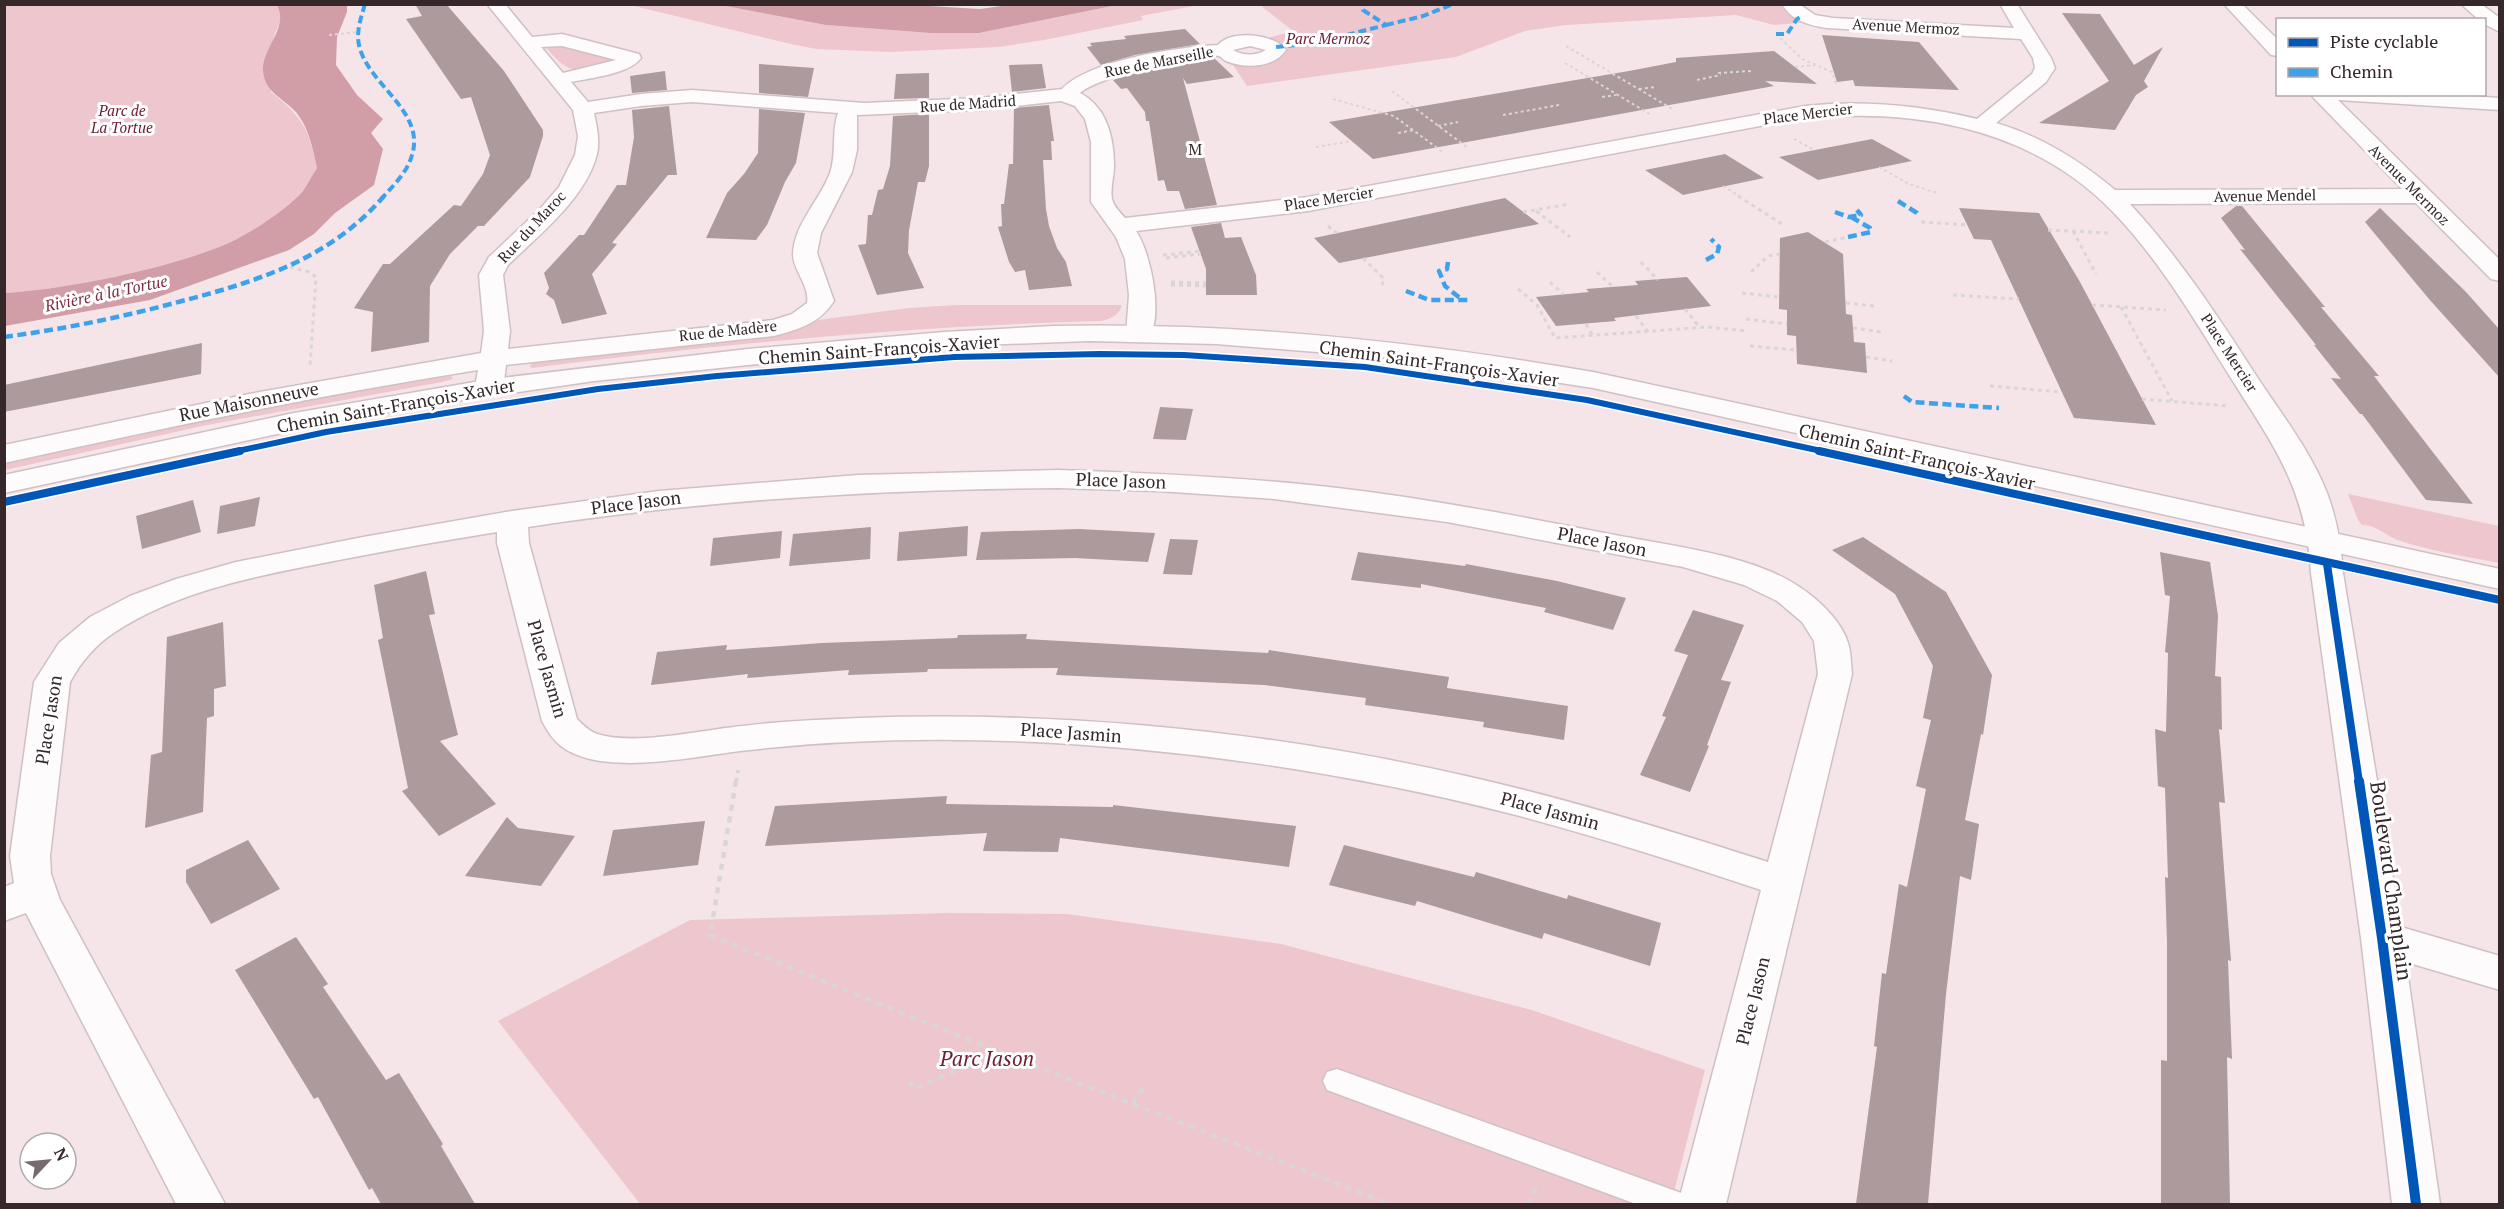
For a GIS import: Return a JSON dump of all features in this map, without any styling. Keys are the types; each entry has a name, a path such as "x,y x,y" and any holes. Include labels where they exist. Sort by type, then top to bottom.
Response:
{"street":[{"path":"495,4 556,80 583,109"},
{"name":"Avenue Mermoz","path":"1790,4 1792,10 1802,16 1833,23 2027,34"},
{"path":"1982,125 2039,78 2045,68 2042,58 2008,4"},
{"path":"2232,4 2276,50"},
{"path":"2469,4 2499,27"},
{"path":"526,43 562,39 632,58 620,65 556,80"},
{"name":"Rue de Marseille","path":"1067,95 1075,85 1098,74 1195,52 1223,50"},
{"path":"1067,95 1086,104 1094,117 1103,152 1101,198 1105,208 1131,243 1141,273 1139,334"},
{"name":"Rue de Madrid","path":"583,109 641,100 692,96 850,109 954,106 1067,95"},
{"name":"Avenue Mermoz","path":"2322,96 2499,274"},
{"path":"2362,96 2499,104"},
{"name":"Place Mercier","path":"1119,225 1308,204 1807,112 1844,108 1914,112 1982,125 2029,142 2056,155 2087,176 2111,197 2150,238 2174,269 2300,465 2317,502 2326,540"},
{"name":"Rue du Maroc","path":"490,388 497,331 491,275 498,262 548,214 576,178 588,146 588,128 583,109"},
{"name":"Rue de Madère","path":"494,359 622,342 774,327 799,320 810,314 821,301 807,267 807,242 841,171 846,151 846,117 850,109"},
{"name":"Avenue Mendel","path":"2111,197 2420,196"},
{"name":"Chemin Saint-François-Xavier","path":"4,484 330,414 490,388 676,363 885,344 1007,336 1139,334 1246,337 1357,345 1518,367 1755,414 2499,579"},
{"name":"Rue Maisonneuve","path":"4,454 263,399 494,359"},
{"name":"Place Jason","path":"201,1204 20,898 31,874 30,856 52,682 64,658 87,635 128,609 152,598 195,584 346,549 512,520 675,498 856,482 975,479 1160,482 1328,497 1458,515 1615,544 1745,574 1789,594 1805,607 1822,624 1832,642 1836,658 1835,674 1702,1204"},
{"name":"Place Jasmin","path":"512,520 513,543 560,721 567,734 580,742 598,747 635,750 805,733 968,728 1062,732 1207,745 1319,760 1506,799 1602,825 1783,882"},
{"name":"Boulevard Champlain","path":"2326,540 2328,573 2382,938 2416,1204"},
{"path":"2382,938 2499,973"}],"lane":[{"path":"1337,1081 1673,1204"}],"path":[{"path":"329,35 357,32"},
{"path":"1776,34 1802,59 1832,72 1844,108"},
{"path":"1566,46 1707,130"},
{"path":"1565,63 1683,135"},
{"path":"1795,67 1816,65"},
{"path":"1697,80 1720,74 1751,71"},
{"path":"1639,89 1656,87"},
{"path":"1392,91 1496,170"},
{"path":"1602,97 1617,95"},
{"path":"1333,99 1394,116 1472,174"},
{"path":"1503,115 1559,105"},
{"path":"1438,126 1458,122"},
{"path":"1398,133 1414,130"},
{"path":"1316,147 1351,141"},
{"path":"1879,167 1909,184 1937,193"},
{"path":"1724,186 1782,224"},
{"path":"1523,212 1570,204"},
{"path":"1535,210 1570,237"},
{"path":"1921,222 1967,225"},
{"path":"2048,230 2113,233"},
{"path":"2073,231 2096,274"},
{"path":"1825,242 1848,237"},
{"path":"1159,257 1200,253"},
{"path":"1751,272 1768,256 1779,254"},
{"path":"1363,258 1384,279 1381,288"},
{"path":"1641,262 1658,280"},
{"path":"290,267 309,272 316,277 310,370"},
{"path":"1596,272 1613,287"},
{"path":"1550,282 1563,294"},
{"path":"1206,284 1166,284 1206,284"},
{"path":"1518,289 1537,305 1555,338 1700,328 1747,331"},
{"path":"1742,293 1779,297"},
{"path":"1953,295 2019,299"},
{"path":"1846,303 1874,306"},
{"path":"2092,305 2176,311"},
{"path":"2121,307 2172,401"},
{"path":"1685,309 1700,328"},
{"path":"1636,316 1648,332"},
{"path":"1746,319 1787,324"},
{"path":"1586,324 1593,336"},
{"path":"1853,328 1883,332"},
{"path":"1750,346 1796,350"},
{"path":"1866,357 1892,361"},
{"path":"1990,386 2061,392"},
{"path":"2142,399 2234,406"},
{"path":"739,766 710,935 998,1051 1390,1204"},
{"path":"910,1081 914,1089 998,1051"},
{"path":"1132,1104 1143,1088"},
{"path":"1528,1204 1534,1188 1545,1192"}],"green space":[{"name":"Parc Mermoz","path":"1779,4 1788,14 1807,22 1774,25 1736,15 1566,25 1525,31 1456,57 1247,86 1231,62 1269,62 1276,60 1287,51 1282,44 1268,38 1293,31 1260,5"},
{"name":"Parc de La Tortue","path":"5,5 277,5 281,16 272,46 271,92 303,124 311,143 317,168 296,199 251,231 229,243 142,271 85,283 5,293"},
{"path":"630,5 720,5 826,25 930,33 979,33 1117,5 1199,5 1141,16 1143,20 999,47 890,52 816,49"},
{"path":"550,43 617,61 576,70 569,68 553,56 544,45"},
{"path":"956,305 1122,305 1114,316 1101,321 887,332 674,351 532,368 530,366 534,362 779,335 805,327 818,320 909,308"},
{"path":"450,374 453,379 442,382 207,425 5,470 4,463 312,397"},
{"path":"2348,494 2499,526 2499,563 2420,547 2395,539 2371,526 2362,525"},
{"name":"Parc Jason","path":"948,913 1067,914 1281,944 1532,1010 1705,1070 1671,1204 640,1204 498,1021 690,920"}],"water":[{"path":"896,4 980,9 1016,4 1117,5 979,33 930,33 826,25 720,5"},
{"name":"Rivière à la Tortue","path":"277,5 347,5 347,12 337,37 336,65 357,95 383,119 371,133 383,149 374,185 335,213 314,234 289,250 150,300 5,326 5,293 85,283 142,271 195,255 229,243 251,231 286,207 303,191 317,168 310,139 296,112 270,89 264,78 264,61 280,21"}],"building":[{"path":"415,4 446,4 504,71 543,130 543,136 530,177 484,226 478,226 450,254 430,286 429,342 371,352 373,312 354,308 383,264 390,264 454,205 461,206 483,174 490,155 471,97 461,99 406,19 422,16"},
{"path":"2062,13 2100,14 2134,65 2163,47 2144,81 2148,87 2136,95 2115,130 2039,123 2109,81"},
{"path":"1185,29 1200,44 1135,55 1101,65 1087,47 1092,46 1090,43 1126,39 1124,36"},
{"path":"1822,35 1919,42 1959,90 1855,86 1853,80 1837,82"},
{"path":"1774,51 1817,84 1765,81 1774,86 1373,159 1329,122 1629,71 1676,62 1676,58"},
{"path":"1214,58 1234,77 1187,84 1183,78 1217,205 1185,209 1179,191 1167,191 1164,180 1158,181 1149,121 1146,121 1145,112 1127,88 1121,89 1113,80 1171,63"},
{"path":"759,64 814,68 808,97 759,93"},
{"path":"1042,64 1046,88 1012,92 1009,65"},
{"path":"665,71 667,90 632,93 630,76"},
{"path":"929,73 929,98 894,99 896,74"},
{"path":"1049,105 1054,141 1051,141 1052,160 1043,160 1046,209 1049,226 1057,248 1066,262 1072,286 1029,290 1025,270 1015,272 1009,262 998,227 1002,226 1001,204 1004,204 1009,164 1013,164 1014,108"},
{"path":"669,106 677,175 668,175 612,243 617,244 592,274 607,314 562,324 554,300 546,294 549,288 544,273 579,235 584,235 617,185 626,185 634,137 632,110"},
{"path":"759,109 805,113 796,163 785,182 767,225 756,240 706,238 727,193 758,153"},
{"path":"929,114 929,166 925,182 918,182 909,230 908,253 924,288 877,295 858,245 866,244 868,215 872,215 878,190 883,189 890,166 893,116"},
{"path":"1872,139 1912,161 1818,180 1779,157"},
{"path":"1725,154 1764,178 1683,195 1645,170"},
{"path":"1505,198 1539,224 1339,263 1314,238"},
{"path":"2236,206 2242,206 2325,307 2321,307 2379,376 2374,376 2473,504 2426,500 2362,414 2331,378 2341,379 2314,345 2316,345 2240,249 2245,250 2221,218"},
{"path":"1959,208 2039,213 2080,282 2156,425 2074,418 1991,240 1974,239"},
{"path":"2380,208 2466,292 2499,329 2499,377 2429,299 2365,222"},
{"path":"1221,223 1225,238 1241,237 1256,275 1257,295 1206,295 1206,269 1191,227"},
{"path":"1808,232 1843,254 1846,314 1852,315 1854,342 1865,343 1867,373 1797,364 1796,336 1787,335 1787,310 1779,309 1780,238"},
{"path":"1687,277 1711,306 1614,318 1616,321 1556,326 1536,297 1589,292 1586,289 1638,285 1635,281"},
{"path":"202,343 201,374 4,412 4,385"},
{"path":"1160,407 1193,409 1186,440 1153,439"},
{"path":"260,497 255,526 217,534 220,506"},
{"path":"193,500 201,532 142,549 136,516"},
{"path":"968,526 967,556 897,561 899,532"},
{"path":"871,527 870,559 789,566 793,534"},
{"path":"1079,529 1155,533 1148,562 1075,558 976,560 981,532"},
{"path":"782,531 780,558 710,566 713,538"},
{"path":"1863,537 1946,592 1992,675 1983,735 1981,734 1965,820 1979,824 1971,880 1960,876 1946,994 1928,1204 1856,1204 1877,1047 1874,1046 1882,973 1886,974 1899,884 1907,887 1926,789 1916,786 1931,720 1923,718 1933,666 1895,594 1832,550"},
{"path":"1170,539 1198,540 1192,575 1163,574"},
{"path":"1358,552 1465,566 1466,564 1557,581 1626,598 1613,630 1544,612 1546,608 1421,584 1421,588 1351,580"},
{"path":"2160,552 2210,562 2218,616 2215,676 2221,677 2222,730 2219,729 2225,803 2219,802 2231,961 2228,960 2232,1059 2227,1057 2230,1204 2161,1204 2161,1060 2167,1061 2165,877 2168,878 2165,788 2158,786 2155,729 2166,732 2168,653 2165,652 2170,596 2165,595"},
{"path":"426,571 435,614 429,615 458,735 440,741 496,804 439,836 402,791 408,788 378,640 383,638 374,585"},
{"path":"1693,610 1744,625 1721,680 1731,682 1690,792 1640,775 1666,717 1662,716 1688,655 1674,651"},
{"path":"223,622 226,686 214,689 214,716 207,718 203,812 145,828 151,755 162,752 167,637"},
{"path":"1027,634 1026,639 1268,653 1269,650 1449,677 1447,688 1568,706 1564,740 1483,727 1484,722 1365,705 1366,698 1264,685 1056,675 1058,668 928,669 927,672 848,675 849,670 747,678 748,674 651,685 657,652 727,645 726,650 822,643 957,638 958,635"},
{"path":"947,796 946,804 1113,807 1113,805 1296,826 1289,867 1060,838 1058,852 983,851 987,833 765,846 775,806"},
{"path":"507,817 518,828 575,836 541,886 465,876"},
{"path":"705,821 698,865 603,876 613,830"},
{"path":"248,840 280,889 211,924 186,882 186,870"},
{"path":"1344,845 1474,877 1476,872 1567,899 1568,895 1661,923 1650,966 1544,933 1542,939 1417,901 1415,906 1329,885"},
{"path":"296,937 328,984 323,987 386,1080 399,1073 443,1144 441,1146 475,1204 381,1204 372,1188 369,1190 318,1097 314,1099 235,970"}],"marked path":[{"path":"4,337 117,317 246,284 306,259 356,226 404,172 411,161 414,148 409,122 399,105 365,62 359,45 358,27 365,4"},
{"path":"1276,47 1315,43 1386,25 1368,15 1363,10 1364,4"},
{"path":"1386,25 1423,16 1453,4"},
{"path":"1776,34 1787,34 1797,19 1802,16"},
{"path":"1898,201 1917,213 1919,217"},
{"path":"1835,212 1849,217 1861,215 1857,210"},
{"path":"1848,237 1871,232 1870,228 1851,217"},
{"path":"1706,260 1717,254 1719,247 1711,239"},
{"path":"1448,262 1447,269 1439,271 1445,286 1460,298"},
{"path":"1406,291 1429,300 1470,300"},
{"path":"1904,396 1912,402 1999,408"}],"cycle path":[{"path":"4,502 326,432 598,389 717,376 954,357 1184,355 1365,367 1587,400 2500,600"},
{"path":"2327,564 2382,938 2416,1204"}],"district":[{"name":"M","path":"1196,149"}]}
